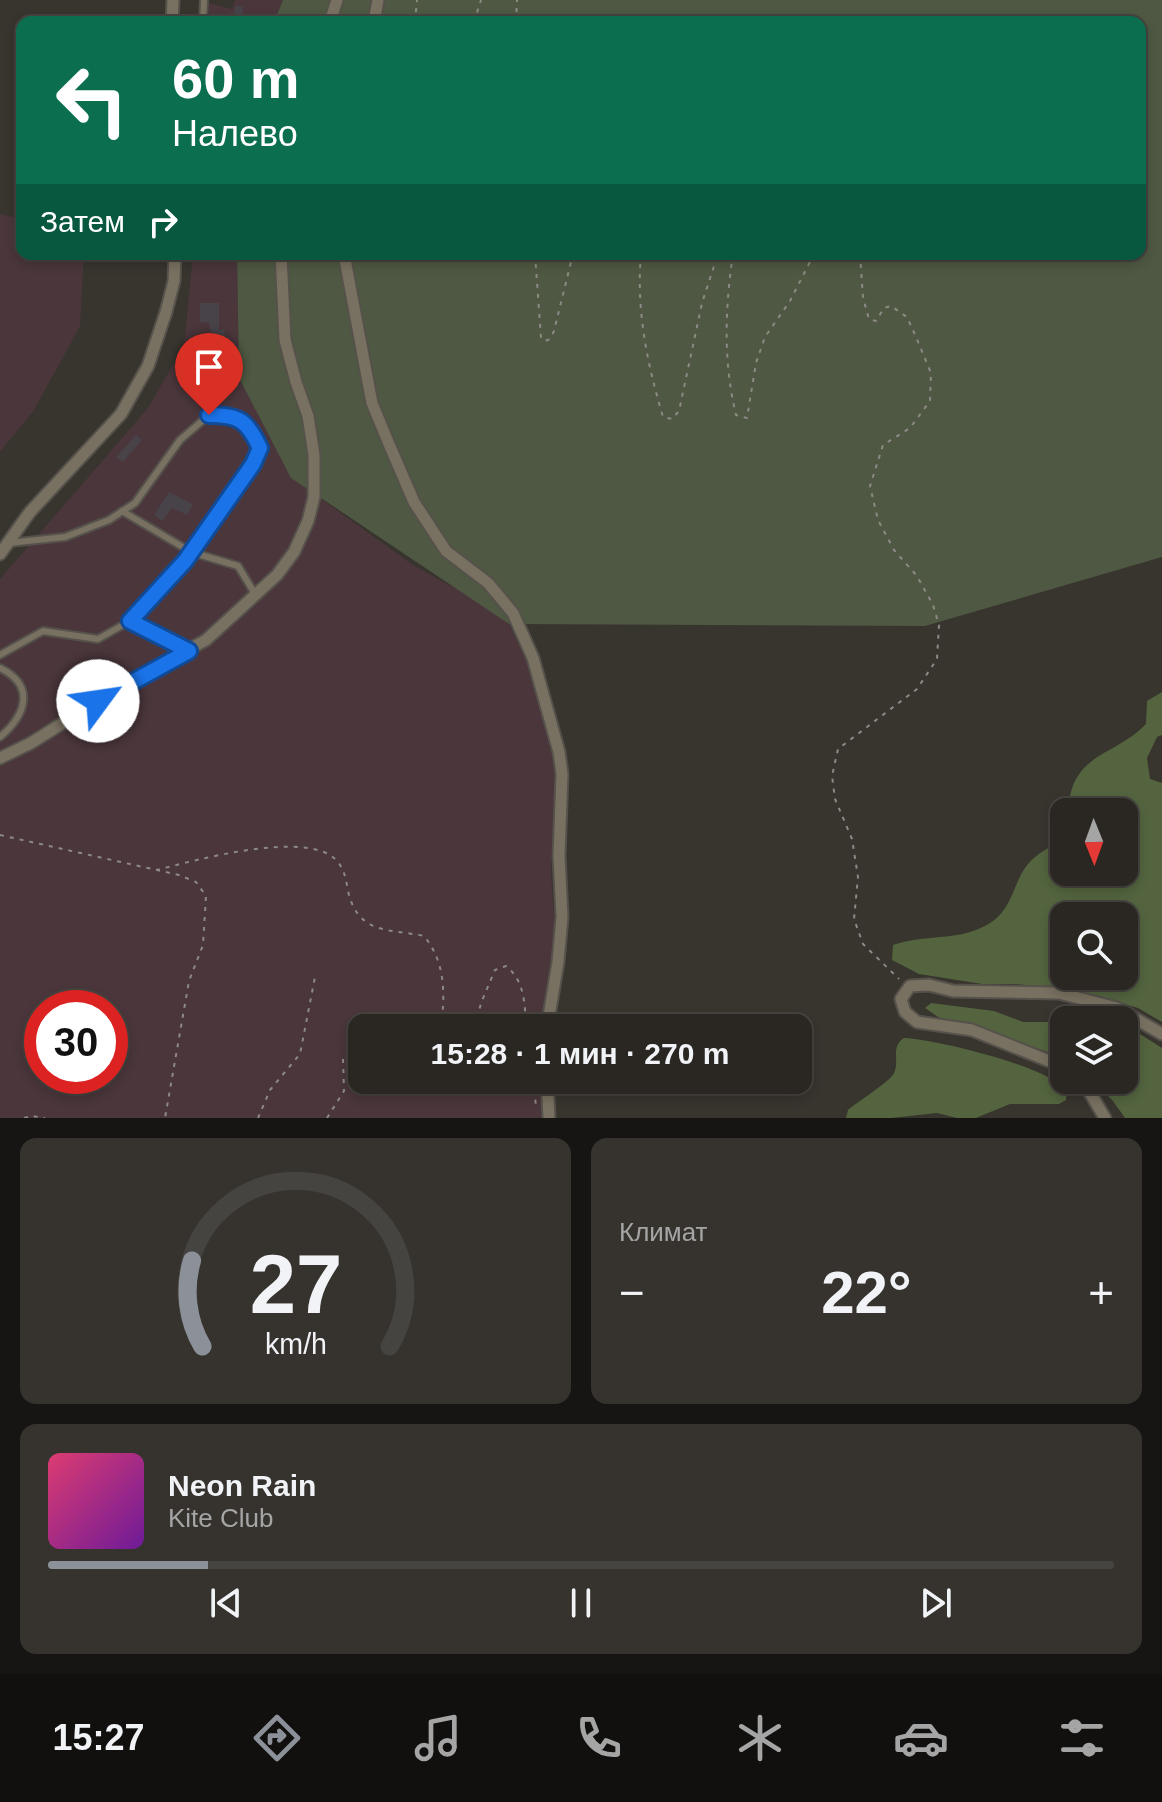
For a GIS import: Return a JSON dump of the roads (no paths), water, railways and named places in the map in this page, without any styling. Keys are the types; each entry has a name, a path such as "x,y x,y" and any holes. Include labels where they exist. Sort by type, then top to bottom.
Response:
{"street":[{"path":"0,554 30,512 121,414 153,353 174,281 175,260"},
{"path":"0,758 206,640 277,575 294,552 308,521 314,497 314,455 308,416 285,340 281,260"},
{"path":"345,260 372,403 414,502 446,551 488,583 513,613 533,658 559,752 562,774 559,856 562,917 549,1014"},
{"path":"1050,1061 972,1030 917,1022 905,1012 901,999 910,986 929,985 953,991 1059,993 1109,1006"},
{"path":"1138,1020 1162,1034"},
{"path":"548,1094 549,1118"},
{"path":"1091,1094 1105,1118"}],"lane":[{"path":"0,655 43,631 98,639 130,621 191,552 253,464 260,448 250,427 231,415 209,415 180,440 135,503 109,520 65,537 9,543"},
{"path":"122,511 191,552 238,566 255,594"},
{"path":"130,621 189,651"},
{"path":"0,668 13,675 24,693 22,711 0,737"}]}
